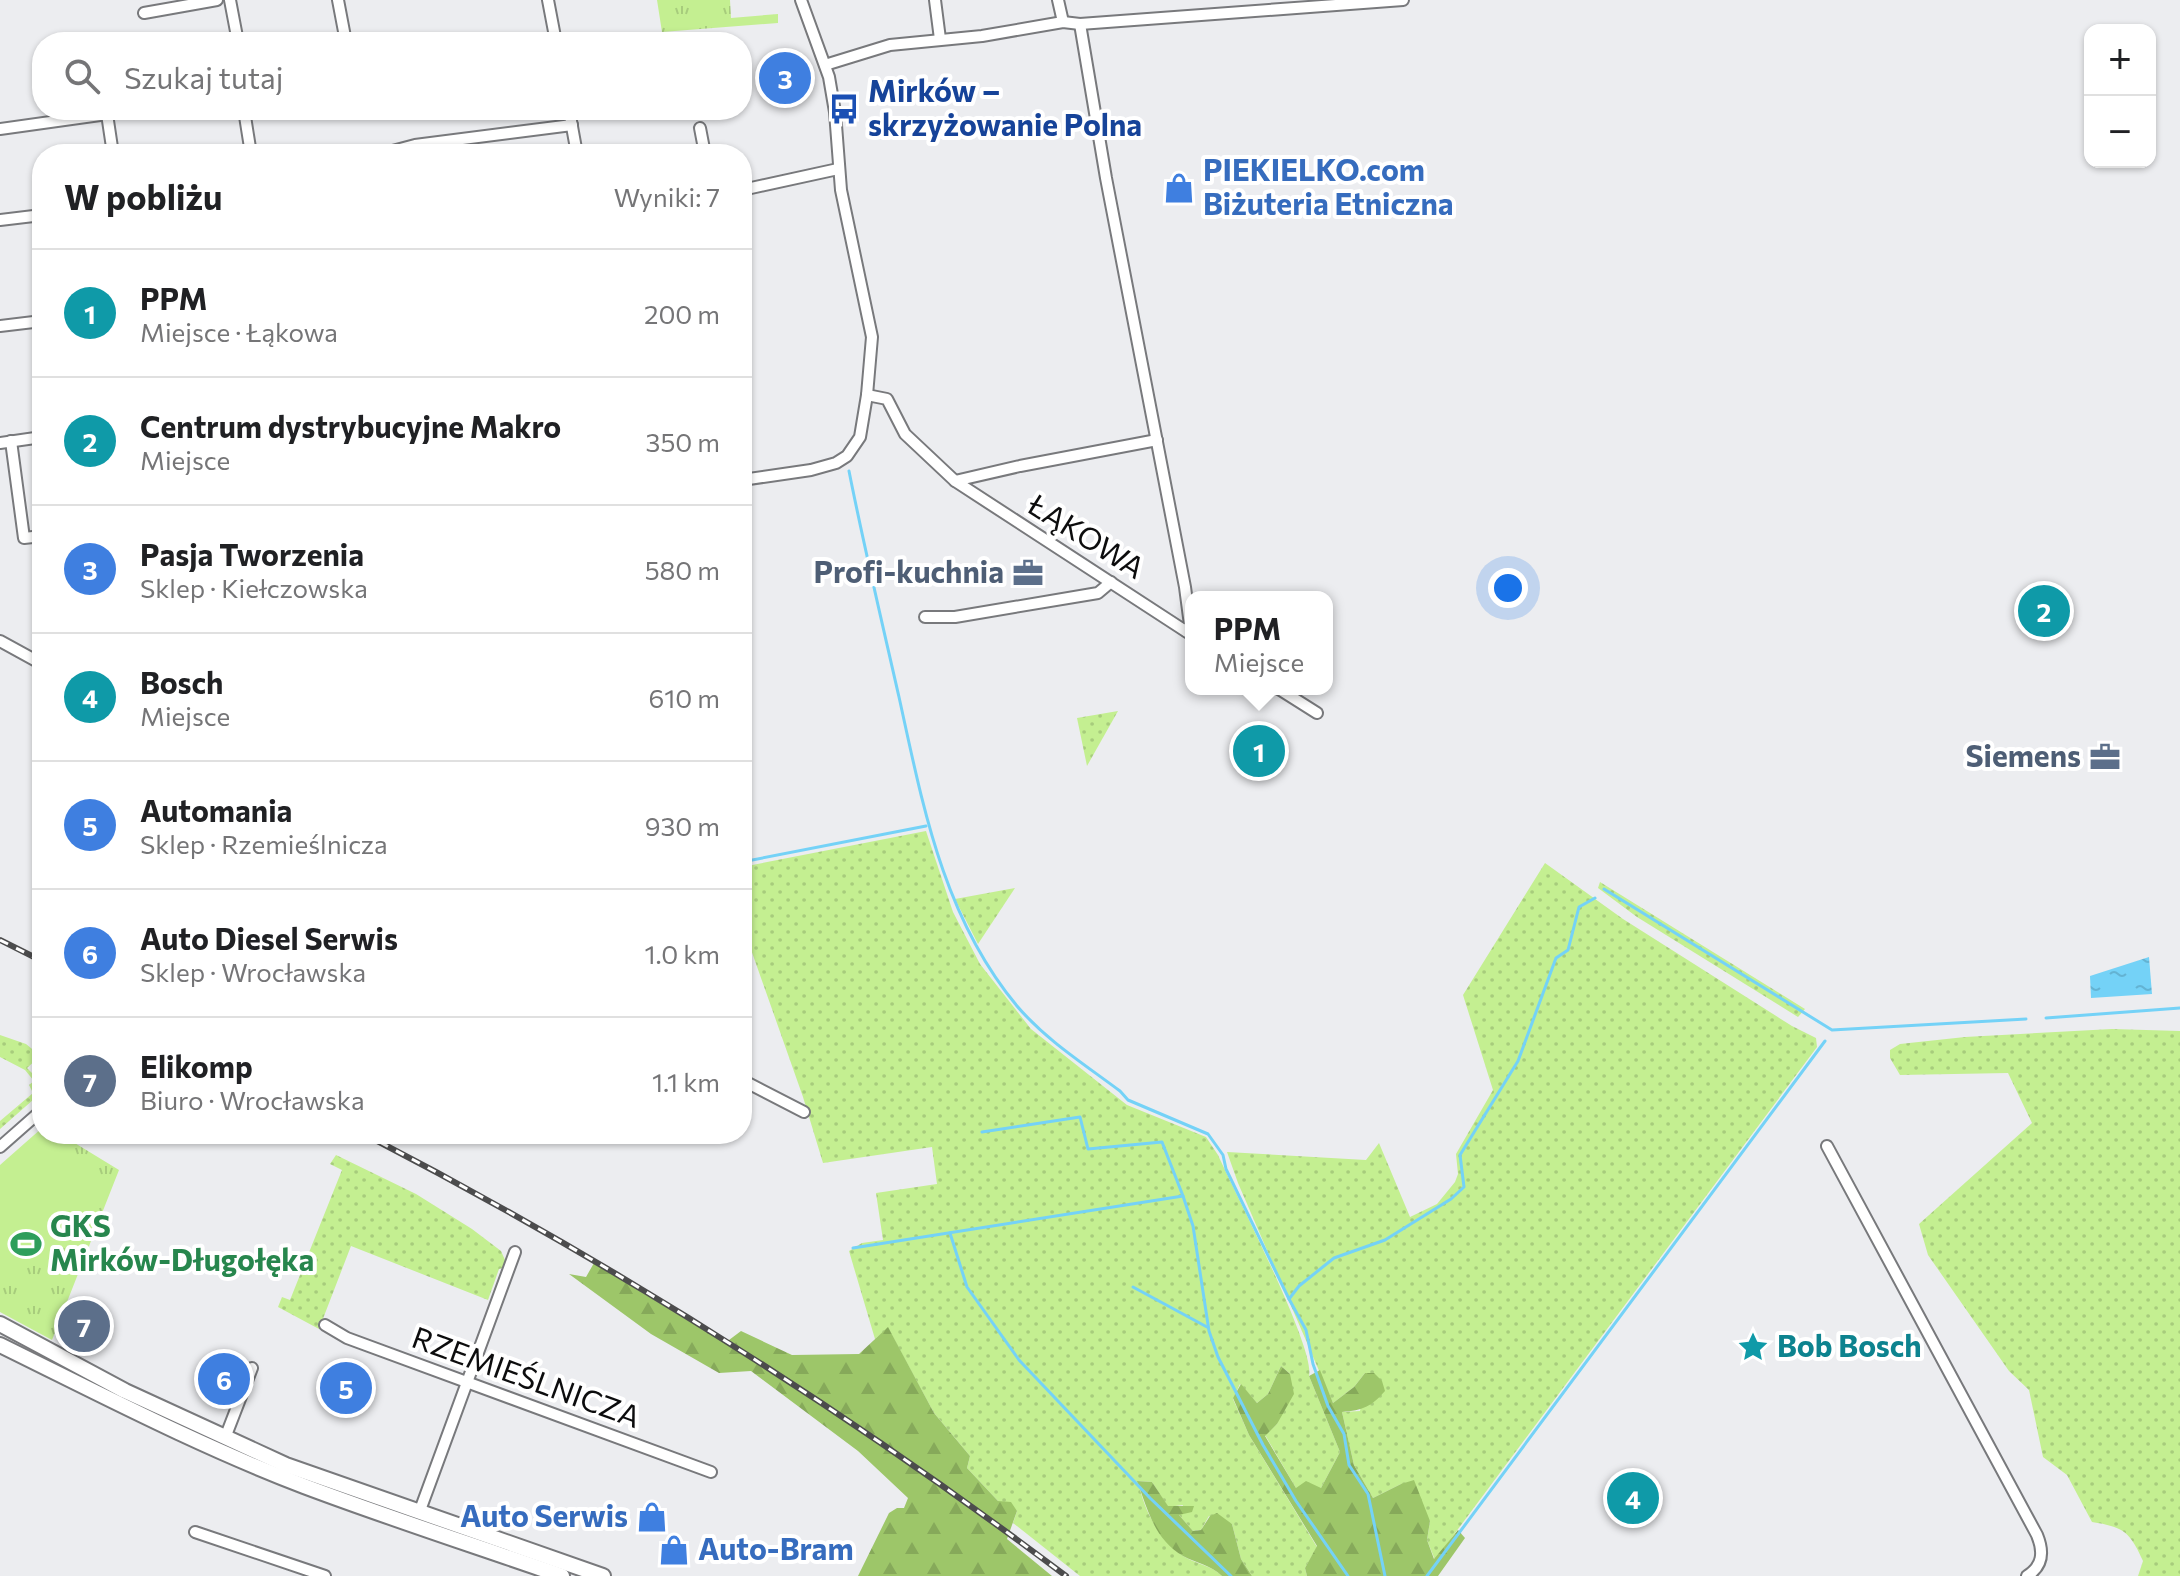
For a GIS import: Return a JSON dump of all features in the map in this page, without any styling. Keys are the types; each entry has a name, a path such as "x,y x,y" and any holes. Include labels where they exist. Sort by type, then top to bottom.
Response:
{"main road":[{"path":"0,1324 125,1391 309,1474 603,1576"},
{"path":"0,1345 247,1463 303,1486 562,1576"}],"street":[{"path":"144,13 217,0"},
{"path":"230,0 236,32"},
{"path":"338,0 344,32"},
{"path":"548,0 554,32"},
{"path":"752,479 811,470 836,463 847,456 860,437 867,395 870,325 838,169 835,112 825,65 801,0"},
{"path":"935,0 940,39"},
{"path":"1058,0 1063,22"},
{"path":"825,65 890,45 982,36 1063,22 1080,24 1403,0"},
{"path":"1080,24 1106,178 1186,591"},
{"path":"0,129 64,120"},
{"path":"108,120 112,144"},
{"path":"246,120 249,144"},
{"path":"571,120 575,144"},
{"path":"423,144 572,125"},
{"path":"700,128 703,144"},
{"path":"752,188 838,169"},
{"path":"1,217 32,215"},
{"path":"0,326 32,322"},
{"name":"ŁĄKOWA","path":"867,395 887,399 905,434 955,481 1185,630"},
{"path":"32,438 5,442 24,538 32,537"},
{"name":"ŁĄKOWA","path":"955,481 1157,440"},
{"path":"925,617 955,617 1098,593 1111,582"},
{"path":"0,641 32,659"},
{"path":"1288,695 1317,713"},
{"path":"752,1085 804,1112"},
{"path":"0,1147 32,1119"},
{"path":"1827,1146 2037,1535 2042,1550 2041,1560 2027,1576"},
{"path":"419,1513 515,1252"},
{"name":"RZEMIEŚLNICZA","path":"325,1325 347,1338 711,1472"},
{"path":"225,1438 252,1368"},
{"path":"195,1532 325,1576"}],"green space":[{"path":"657,0 730,0 731,18 778,14 778,23 662,32"},
{"path":"1118,711 1087,766 1077,718"},
{"path":"926,831 953,912 980,964 1031,1029 1127,1105 1206,1137 1218,1155 1288,1304 1308,1360 1309,1376 1340,1452 1321,1488 1296,1488 1265,1435 1277,1424 1290,1374 1281,1366 1268,1394 1257,1403 1240,1384 1233,1399 1249,1435 1317,1547 1305,1568 1307,1576 1252,1576 1241,1559 1232,1524 1209,1516 1201,1530 1193,1531 1179,1515 1183,1505 1168,1507 1152,1482 1138,1481 1148,1513 1166,1541 1183,1556 1222,1576 1080,1576 1013,1523 1017,1511 998,1501 967,1468 970,1456 934,1413 888,1328 875,1339 849,1251 862,1243 883,1240 876,1193 937,1184 932,1147 823,1163 752,952 752,865"},
{"path":"1545,863 1623,919 1816,1038 1817,1047 1435,1560 1427,1540 1430,1521 1401,1484 1373,1498 1354,1465 1342,1412 1360,1411 1365,1373 1354,1387 1333,1403 1227,1152 1366,1160 1379,1143 1410,1217 1437,1204 1455,1182 1458,1174 1456,1154 1493,1090 1463,995"},
{"path":"1600,882 1805,1009 1798,1017 1637,917 1598,888"},
{"path":"1015,888 978,944 955,899"},
{"path":"2112,1029 2180,1031 2180,1576 2138,1576 2143,1561 2130,1537 2112,1526 2092,1522 2067,1475 2043,1457 2029,1390 2009,1371 1928,1255 1919,1224 2032,1123 2008,1073 1900,1075 1890,1058 1890,1050 1900,1044"},
{"path":"0,1035 26,1044 32,1049 32,1063 27,1068 32,1079 25,1070 0,1057"},
{"path":"32,1094 32,1101 0,1129 0,1121"},
{"path":"32,1137 32,1144 76,1144 119,1170 52,1340 0,1312 0,1165"},
{"name":"GKS Mirków-Długołęka","path":"32,1143 57,1144 104,1198 0,1289 0,1170"},
{"path":"336,1155 416,1194 501,1251 505,1260 503,1268 499,1269 488,1300 351,1246 319,1329 278,1307 282,1297 290,1300 342,1170 330,1164"},
{"path":"594,1263 725,1343 741,1331 792,1355 859,1354 888,1327 934,1413 970,1456 967,1468 998,1501 1011,1502 1017,1511 1007,1539 1052,1576 858,1576 889,1513 904,1508 908,1498 858,1451 751,1371 719,1373 651,1334 569,1274 586,1277"},
{"path":"1281,1366 1290,1374 1294,1394 1277,1424 1265,1436 1296,1488 1306,1481 1321,1488 1340,1452 1309,1376 1320,1370 1333,1403 1354,1387 1365,1373 1374,1373 1382,1381 1385,1391 1375,1401 1361,1409 1342,1412 1354,1465 1373,1498 1414,1480 1430,1521 1427,1540 1434,1559 1458,1530 1465,1538 1438,1576 1307,1576 1305,1568 1317,1546 1249,1435 1233,1398 1241,1384 1257,1403 1268,1394"},
{"path":"1137,1481 1152,1482 1168,1506 1194,1506 1192,1512 1179,1515 1193,1531 1201,1530 1210,1516 1217,1513 1232,1524 1241,1559 1252,1576 1222,1576 1173,1549 1153,1523"}],"water":[{"path":"2149,957 2152,994 2091,998 2090,976"}],"waterway":[{"path":"849,471 927,819 953,898 971,936 992,972 1017,1006 1040,1030 1128,1100 1208,1134 1223,1155 1226,1169 1306,1330 1313,1364 1328,1406 1344,1434 1349,1465 1368,1494 1385,1576"},
{"path":"752,860 926,826"},
{"path":"1604,889 1832,1030 2026,1019"},
{"path":"1289,1299 1299,1286 1334,1258 1385,1240 1451,1199 1464,1187 1460,1155 1518,1061 1556,958 1568,950 1579,907 1595,898"},
{"path":"2046,1018 2180,1008"},
{"path":"1427,1576 1825,1041"},
{"path":"982,1132 1080,1117 1088,1149 1162,1142 1183,1196"},
{"path":"853,1248 1183,1196 1193,1226 1209,1331 1218,1357 1296,1501 1348,1576"},
{"path":"950,1233 967,1287 1019,1360 1150,1498 1231,1576"},
{"path":"1133,1287 1207,1327"}],"railway":[{"path":"0,940 32,956"},
{"path":"383,1144 546,1233 724,1340 897,1454 1066,1576"}],"place":[{"name":"Pasja Tworzenia","path":"785,78"},
{"name":"Mirków – skrzyżowanie Polna","path":"844,109"},
{"name":"PIEKIELKO.com Biżuteria Etniczna","path":"1179,188"},
{"name":"Profi-kuchnia","path":"1028,573"},
{"name":"Centrum dystrybucyjne Makro","path":"2044,611"},
{"name":"PPM","path":"1259,751"},
{"name":"Siemens","path":"2105,757"},
{"name":"GKS Mirków-Długołęka","path":"26,1244"},
{"name":"Elikomp","path":"84,1326"},
{"name":"Bob Bosch","path":"1753,1347"},
{"name":"Auto Diesel Serwis","path":"224,1379"},
{"name":"Automania","path":"346,1388"},
{"name":"Bosch","path":"1633,1498"},
{"name":"Auto Serwis","path":"652,1517"},
{"name":"Auto-Bram","path":"674,1550"}]}
